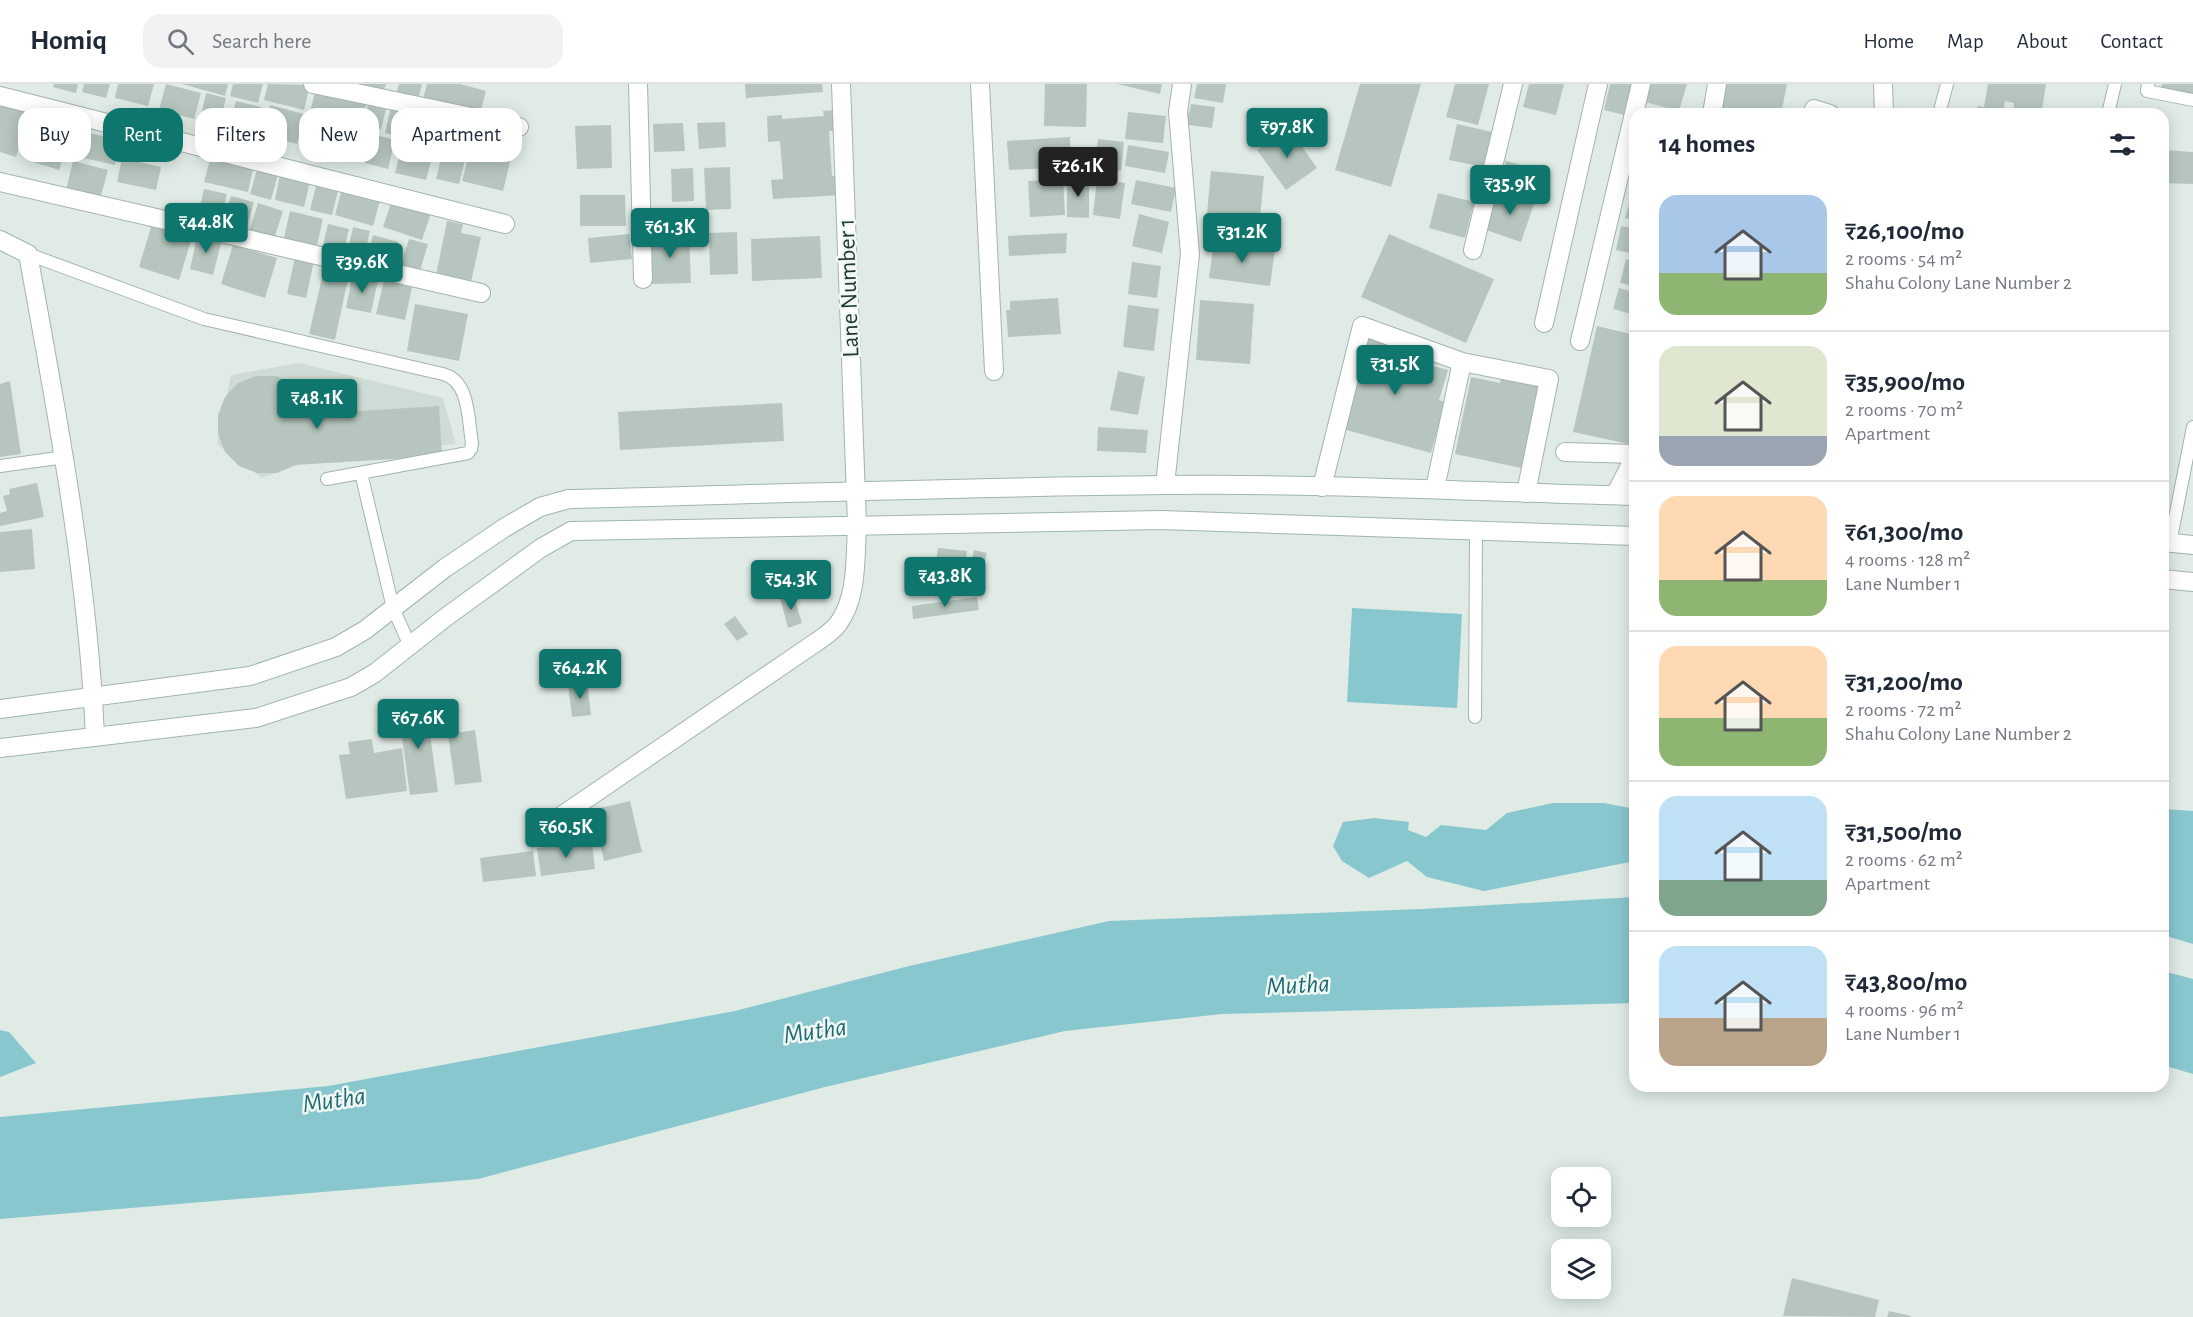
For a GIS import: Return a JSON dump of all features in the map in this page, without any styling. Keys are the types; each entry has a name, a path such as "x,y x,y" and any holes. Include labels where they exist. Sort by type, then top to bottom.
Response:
{"street":[{"path":"313,84 428,108"},
{"path":"638,84 643,279"},
{"name":"Lane Number 1","path":"548,825 812,645 837,626 847,607 853,588 857,525 841,84"},
{"path":"980,84 994,371"},
{"path":"1165,484 1190,254 1178,112 1182,84"},
{"path":"1473,250 1513,84"},
{"path":"1544,323 1598,84"},
{"path":"1636,108 1641,84"},
{"path":"1713,108 1717,84"},
{"path":"1883,84 1884,108"},
{"path":"0,96 504,224"},
{"path":"1580,341 1629,136"},
{"path":"0,182 481,293"},
{"path":"0,240 28,254 71,497 93,697 95,737"},
{"path":"1322,487 1362,326 1462,362 1549,379 1526,493"},
{"path":"1435,488 1462,362"},
{"path":"1565,452 1629,455"},
{"path":"1615,495 1629,467"},
{"path":"0,709 250,676 336,647 365,630 445,568 504,528 540,507 569,499 1165,484 1435,488 1629,496"},
{"path":"0,748 256,718 351,687 375,673 541,548 571,531 1162,520 1629,536"},
{"path":"2169,542 2193,545"},
{"path":"2169,580 2193,582"}],"lane":[{"path":"1941,108 1947,84"},
{"path":"2109,108 2115,84"},
{"path":"2148,84 2147,91 2193,100"},
{"path":"28,254 204,319 452,376 459,382 463,391 472,443 468,453 327,478"},
{"path":"2169,533 2193,427"},
{"path":"0,466 64,457"},
{"path":"361,473 393,608 410,646"},
{"path":"1475,717 1476,530"}],"shaded area":[{"path":"299,363 443,398 456,444 323,456 262,478 217,444 231,375"}],"water":[{"path":"1352,608 1462,614 1457,708 1347,702"},
{"path":"1553,803 1604,803 1629,808 1629,862 1484,891 1427,877 1407,861 1369,878 1342,861 1333,846 1343,822 1374,818 1409,822 1408,830 1426,837 1441,825 1486,830 1507,813"},
{"path":"2169,809 2193,811 2193,944 2169,937"},
{"name":"Mutha","path":"1629,897 1629,1003 1222,1014 1065,1031 825,1087 478,1179 0,1219 0,1117 328,1086 735,1011 909,966 1109,921 1421,909"},
{"path":"2169,973 2193,979 2193,1074 2169,1067"},
{"path":"0,1030 9,1032 36,1063 0,1077"}],"building":[{"path":"54,84 78,84 76,93 53,87"},
{"path":"84,84 110,84 106,98 82,92"},
{"path":"118,84 154,84 148,106 115,98"},
{"path":"166,84 201,93 197,108 195,108 194,119 183,116 183,108 160,108"},
{"path":"182,84 228,84 225,96"},
{"path":"233,84 263,84 258,103 230,96"},
{"path":"268,84 310,85 304,108 264,100"},
{"path":"364,84 386,84 382,96 362,91"},
{"path":"399,84 422,84 418,101 396,95"},
{"path":"427,84 460,84 486,91 482,108 443,108 422,102"},
{"path":"745,84 822,84 823,92 746,98"},
{"path":"1045,84 1087,84 1086,127 1044,126"},
{"path":"1117,84 1162,84 1160,94"},
{"path":"1197,84 1226,84 1223,103 1194,98"},
{"path":"1360,84 1421,84 1391,187 1335,170"},
{"path":"1455,84 1489,84 1478,125 1446,117"},
{"path":"1529,84 1564,84 1556,115 1523,107"},
{"path":"1610,84 1635,84 1628,116 1604,110"},
{"path":"1649,84 1687,84 1680,108 1668,108 1645,102"},
{"path":"1718,84 1787,84 1782,108 1714,108"},
{"path":"1988,84 2046,84 2042,108 2014,108 2014,103 2005,101 2004,108 1978,108 1978,106 1984,107"},
{"path":"2162,84 2193,84 2193,93 2161,88"},
{"path":"316,88 367,101 365,108 311,108"},
{"path":"206,93 226,98 224,108 203,108"},
{"path":"0,101 23,108 18,108 16,157 0,152"},
{"path":"236,101 261,107 261,108 234,108"},
{"path":"369,101 387,105 381,129 379,129 379,108 367,108"},
{"path":"392,103 413,108 391,108 391,134 385,133"},
{"path":"1191,104 1215,107 1212,128 1181,124 1183,113 1189,113"},
{"path":"287,110 299,113 297,144 287,141"},
{"path":"835,110 836,131 829,131 832,176 840,176 841,195 773,199 771,180 783,179 780,141 768,142 767,116 782,115 782,119 824,116 823,111"},
{"path":"1128,112 1166,116 1163,143 1125,139"},
{"path":"725,122 726,147 699,149 697,123"},
{"path":"683,123 685,151 654,152 653,124"},
{"path":"1457,124 1492,132 1484,167 1449,160"},
{"path":"611,125 612,168 577,169 575,126"},
{"path":"1289,128 1317,168 1286,190 1257,150"},
{"path":"91,133 103,136 103,162 116,162 115,165 91,160"},
{"path":"379,136 391,139 388,169 365,163 379,162"},
{"path":"1070,137 1071,167 1009,170 1007,141"},
{"path":"1098,139 1124,142 1121,171 1095,168"},
{"path":"1128,145 1169,152 1165,173 1125,166"},
{"path":"2169,150 2193,152 2193,184 2169,183"},
{"path":"1506,161 1542,170 1537,192 1500,183"},
{"path":"33,162 62,162 59,170"},
{"path":"73,162 108,170 100,199 66,190"},
{"path":"121,162 139,162 161,167 156,190 117,182"},
{"path":"209,162 241,162 254,165 248,192 204,182"},
{"path":"398,162 431,162 426,180 395,173"},
{"path":"440,162 465,162 459,184 436,179"},
{"path":"467,162 510,162 503,191 462,181"},
{"path":"258,166 279,171 271,200 250,194"},
{"path":"730,167 731,209 706,210 704,168"},
{"path":"693,168 694,201 672,202 671,169"},
{"path":"1211,171 1264,176 1259,229 1206,224"},
{"path":"280,174 310,181 304,207 275,200"},
{"path":"1063,179 1065,215 1030,217 1028,181"},
{"path":"1067,179 1089,179 1089,218 1067,217"},
{"path":"1097,179 1125,183 1120,219 1093,215"},
{"path":"1136,180 1176,188 1171,212 1131,204"},
{"path":"317,182 339,187 332,215 310,210"},
{"path":"204,189 227,194 220,222 198,217"},
{"path":"342,189 380,200 373,226 335,215"},
{"path":"1499,190 1535,201 1521,242 1486,230"},
{"path":"1438,193 1474,202 1465,238 1429,228"},
{"path":"580,195 625,195 626,226 580,226"},
{"path":"231,196 254,202 246,229 223,222"},
{"path":"392,200 431,213 422,240 383,227"},
{"path":"258,203 283,211 274,239 249,232"},
{"path":"1629,204 1629,219 1625,218"},
{"path":"290,211 323,219 317,245 284,238"},
{"path":"1139,214 1169,222 1162,253 1132,246"},
{"path":"447,221 463,224 461,233 481,237 471,282 436,275"},
{"path":"152,224 192,237 179,280 139,267"},
{"path":"328,224 349,229 343,254 322,249"},
{"path":"1621,226 1629,228 1629,253 1616,250"},
{"path":"353,227 370,231 363,262 346,259"},
{"path":"737,232 738,274 710,275 709,233"},
{"path":"198,233 222,239 213,275 190,269"},
{"path":"1067,233 1066,253 1009,256 1008,236"},
{"path":"629,234 632,259 590,263 588,238"},
{"path":"689,234 691,283 652,284 650,235"},
{"path":"1389,234 1494,279 1466,343 1361,297"},
{"path":"373,235 398,242 390,267 366,261"},
{"path":"820,236 822,278 752,281 751,239"},
{"path":"409,239 428,244 419,274 400,268"},
{"path":"1214,241 1275,249 1270,286 1209,278"},
{"path":"233,245 277,258 265,298 221,284"},
{"path":"295,257 314,261 306,298 287,294"},
{"path":"1626,259 1629,260 1629,285 1620,283"},
{"path":"1132,262 1161,266 1157,298 1128,294"},
{"path":"324,269 349,274 335,340 309,334"},
{"path":"353,274 378,280 371,313 346,308"},
{"path":"384,281 412,287 405,320 376,314"},
{"path":"1619,288 1629,291 1629,313 1613,309"},
{"path":"1058,298 1061,334 1008,337 1006,310 1010,310 1010,301"},
{"path":"1200,300 1254,304 1250,364 1196,360"},
{"path":"415,304 468,314 459,361 407,351"},
{"path":"1128,305 1159,309 1154,351 1123,347"},
{"path":"1597,326 1629,334 1629,444 1573,432"},
{"path":"1365,333 1414,347 1411,360 1448,370 1439,400 1445,402 1431,453 1339,428 1350,388 1356,390 1364,359 1359,358"},
{"path":"1118,371 1145,377 1138,415 1110,410"},
{"path":"256,376 276,376 294,383 308,396 315,414 439,406 442,456 295,465 277,473 257,473 239,466 225,452 218,434 218,415 225,397 238,383"},
{"path":"1471,377 1500,383 1501,378 1544,387 1526,469 1455,454"},
{"path":"10,381 21,454 0,457 0,384"},
{"path":"782,403 784,441 620,450 618,412"},
{"path":"1098,427 1148,430 1146,453 1097,451"},
{"path":"37,483 44,517 0,526 0,513 7,511 3,496 10,494 9,489"},
{"path":"32,529 35,569 0,572 0,532"},
{"path":"938,548 967,551 965,564 936,561"},
{"path":"974,550 987,553 980,583 967,580"},
{"path":"793,594 802,623 788,628 780,598"},
{"path":"977,597 979,610 913,619 912,606"},
{"path":"735,616 748,634 737,641 724,624"},
{"path":"587,682 591,715 572,717 568,685"},
{"path":"426,705 438,792 410,795 398,709"},
{"path":"475,730 482,782 455,785 448,734"},
{"path":"372,739 374,753 402,748 407,791 346,799 339,755 350,754 348,742"},
{"path":"630,801 642,852 604,861 592,810"},
{"path":"592,842 595,869 541,876 537,848"},
{"path":"533,851 536,876 483,882 480,858"},
{"path":"1792,1278 1879,1300 1875,1317 1783,1316"},
{"path":"1889,1311 1911,1316 1911,1317 1887,1317"}]}
